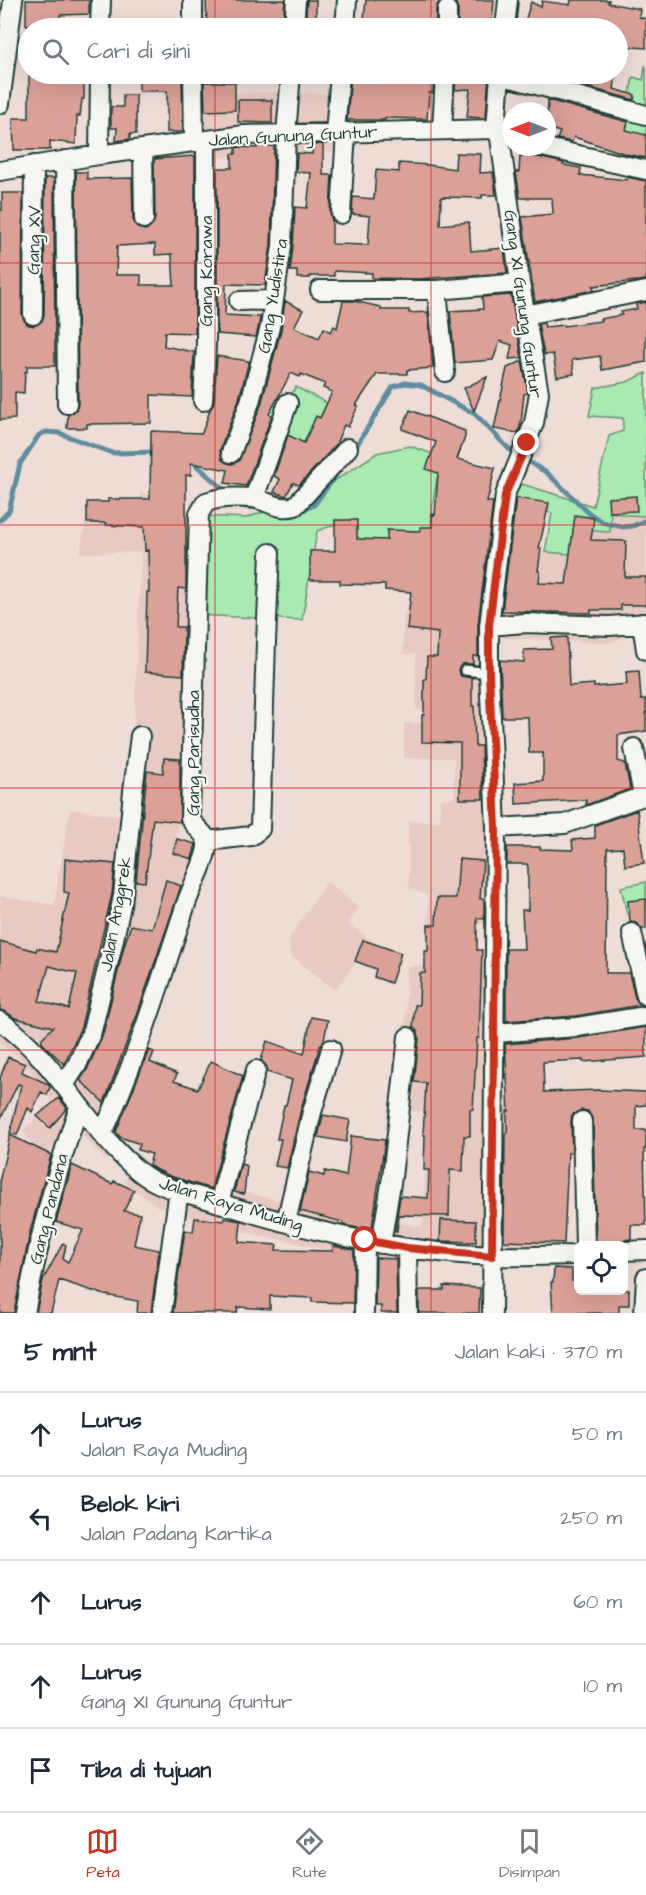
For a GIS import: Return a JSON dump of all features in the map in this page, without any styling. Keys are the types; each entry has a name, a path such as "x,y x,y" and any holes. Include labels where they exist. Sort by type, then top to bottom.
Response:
{"street":[{"path":"0,104 13,0"},
{"path":"100,18 101,0"},
{"path":"193,0 193,18"},
{"path":"295,18 296,0"},
{"path":"346,18 347,0"},
{"path":"506,18 508,0"},
{"path":"447,10 447,18"},
{"path":"99,155 100,84"},
{"name":"Gang Korawa","path":"195,84 200,141 206,346 203,401"},
{"name":"Gang Yudistira","path":"231,453 261,366 270,327 282,246 290,84"},
{"path":"340,84 341,214"},
{"path":"442,130 444,84"},
{"path":"500,84 502,136"},
{"path":"536,84 646,115"},
{"name":"Jalan Gunung Guntur","path":"0,171 143,148 244,135 442,130 502,136"},
{"path":"143,148 144,219"},
{"path":"556,150 646,170"},
{"name":"Gang XI Gunung Guntur","path":"492,1313 496,828 489,626 505,495 534,423 539,393 520,283 504,156"},
{"path":"65,160 67,404"},
{"name":"Gang XV","path":"33,315 34,165"},
{"path":"320,290 437,290 520,283"},
{"path":"437,290 445,372"},
{"path":"525,315 646,291"},
{"path":"239,301 274,300"},
{"path":"288,403 254,498 280,508 288,509 295,506 348,448"},
{"name":"Gang Parisudha","path":"102,1135 132,1064 204,857 207,841 190,818 199,514 206,502 214,499 254,498"},
{"path":"207,841 251,836 260,829 270,554"},
{"path":"489,626 525,623 610,626 644,623 646,650"},
{"name":"Jalan Anggrek","path":"64,1085 77,1065 92,1031 113,944 123,896 140,736"},
{"path":"496,828 565,824 645,795 634,748"},
{"path":"632,933 646,996"},
{"path":"495,1033 577,1027 646,1016"},
{"name":"Jalan Raya Muding","path":"0,1021 19,1034 45,1061 102,1135 143,1175 161,1186 286,1222 407,1248 492,1256 574,1255"},
{"path":"364,1313 373,1242 392,1177 408,1037"},
{"path":"286,1222 312,1112 331,1049"},
{"path":"219,1203 256,1070"},
{"name":"Gang Pandana","path":"24,1313 51,1195 79,1107"},
{"path":"582,1121 585,1241"},
{"path":"162,1313 179,1190"},
{"path":"407,1248 408,1313"},
{"path":"628,1251 646,1250"},
{"path":"644,1313 646,1278"}],"lane":[{"path":"465,670 489,673"}],"shaded area":[{"path":"289,92 338,95 333,152 282,152 191,160 191,95"},
{"path":"140,492 202,516 177,841 209,846 202,892 134,1070 106,1161 75,1128 44,1156 22,1131 53,1103 20,1058 0,1044 0,896 54,905 70,809 119,816 134,723 141,552 80,553 87,515 141,517"},
{"path":"611,512 646,516 646,629 609,643 488,637 493,924 428,924 428,895 409,889 408,821 440,821 440,799 454,798 454,758 404,758 404,723 426,723 426,710 416,710 416,654 403,654 403,617 432,536 497,548 571,554 573,530"},
{"path":"327,882 359,908 348,923 372,941 335,990 290,955 289,938"},
{"path":"407,966 495,967 501,1102 539,1102 540,1260 499,1257 424,1262 324,1249 216,1226 157,1206 124,1182 139,1157 214,1186 422,1227 429,1112 403,1110"}],"green space":[{"path":"645,66 646,136 623,131 633,77 643,80"},
{"path":"646,373 646,516 611,512 610,532 573,530 571,554 545,552 552,513 507,505 512,481 593,506 609,436 623,431 623,418 589,416 595,388 627,382"},
{"path":"296,387 327,403 304,450 241,427 252,397 281,408"},
{"path":"410,446 441,457 432,508 432,536 369,545 339,523 317,531 302,620 196,615 202,516 246,518 313,495 377,453"},
{"path":"646,882 646,910 627,914 621,887"}],"building":[{"path":"26,0 89,0 89,14 60,15 60,18 26,18"},
{"path":"206,0 285,0 284,18 207,18"},
{"path":"307,0 316,0 316,18 306,18"},
{"path":"366,0 442,0 436,9 436,18 364,18"},
{"path":"452,0 494,0 492,18 458,18 456,4"},
{"path":"571,0 609,0 608,3 640,9 639,17 646,19 646,48 628,47 628,18 526,18 531,2 541,7 542,1 570,5"},
{"path":"29,84 84,84 84,99 82,99 80,116 77,116 76,144 50,141 50,150 14,150 13,118 29,118"},
{"path":"139,84 182,84 183,132 167,132 167,91 139,91"},
{"path":"204,84 235,84 235,110 205,111"},
{"path":"350,84 433,84 433,93 429,93 427,119 347,120"},
{"path":"455,84 488,84 486,118 467,117 470,89 455,90"},
{"path":"576,84 615,84 614,89 635,95 634,100"},
{"path":"123,95 136,95 136,134 130,134 130,139 116,141 117,128 111,128 111,107 123,107"},
{"path":"238,100 272,100 272,123 238,122"},
{"path":"556,102 628,122 626,130 646,135 646,158 574,137 572,142 557,139 560,132 556,131"},
{"path":"323,144 323,175 332,175 330,213 332,244 368,245 370,216 352,214 353,197 374,199 376,170 399,172 399,163 455,169 456,153 481,154 480,173 493,172 496,195 482,195 482,198 441,197 440,225 469,222 471,251 504,248 507,273 418,279 372,278 372,273 334,271 334,276 297,278 297,271 290,271 295,207 307,208 311,173 296,172 297,153 312,154 313,145"},
{"path":"257,146 274,146 271,245 265,285 226,284 225,315 260,317 259,325 256,337 217,334 217,168 232,168 232,154 236,154 236,147 257,148"},
{"path":"195,156 195,333 165,332 164,346 194,352 192,397 151,395 151,423 87,424 87,428 67,428 68,415 76,410 78,404 76,172 87,172 87,179 132,178 133,220 138,228 145,230 150,228 155,219 154,159","holes":["155,244 155,255 172,254 174,285 141,285 141,275 116,275 117,246"]},
{"path":"520,156 538,157 581,168 580,175 627,180 627,177 646,181 646,280 593,286 594,290 535,302 522,217 553,214 552,198 520,198 516,172 519,172"},
{"path":"45,178 54,178 55,366 27,366 24,393 15,392 15,419 0,420 0,210 2,210 2,193 23,193 22,315 27,324 34,326 42,321 44,315"},
{"path":"511,295 522,358 509,359 512,345 500,341 493,360 455,363 450,311 483,309 482,297"},
{"path":"285,301 303,310 294,327 319,338 324,328 331,332 334,326 337,328 343,301 381,307 381,310 409,310 409,313 428,312 433,368 407,370 407,374 377,374 356,405 358,406 348,427 344,425 335,446 299,485 293,483 286,496 274,492 280,479 274,476 288,435 304,443 316,416 320,418 332,392 323,388 325,384 301,374 300,377 291,373 269,414 272,415 246,486 225,483 228,470 191,463 191,475 186,475 186,589 178,588 176,627 184,627 183,675 145,672 147,592 149,592 148,550 145,551 144,527 87,523 87,502 108,502 108,499 150,499 151,431 202,433 214,402 217,356 249,361 239,399 220,450 222,460 227,463 232,464 239,461 261,405 281,330"},
{"path":"646,302 646,362 602,370 600,356 572,360 574,374 557,377 553,354 544,355 538,324 544,323 545,327 601,321 600,319 622,315 621,312 637,309 636,304"},
{"path":"522,361 528,393 524,394 518,433 494,429 507,368"},
{"path":"487,377 474,411 464,388"},
{"path":"410,410 465,431 457,459 495,468 487,502 493,502 478,625 478,656 473,656 473,664 463,664 458,670 461,676 472,678 475,746 481,746 483,799 460,799 460,743 422,742 427,657 437,657 438,633 407,629 411,592 385,590 385,585 340,584 340,580 310,580 310,551 335,551 335,520 357,520 357,539 387,540 387,530 420,531 420,527 432,527 438,473 426,469 436,442 402,429"},
{"path":"636,496 637,511 609,512 608,498"},
{"path":"516,498 549,503 539,548 541,548 539,583 566,584 575,515 594,518 591,540 626,541 625,577 646,577 646,605 621,605 621,610 591,610 591,613 502,611"},
{"path":"567,637 569,686 594,684 594,687 627,684 626,672 639,671 641,700 646,699 646,731 618,735 618,761 625,763 630,789 586,805 586,800 516,804 515,783 543,781 543,753 529,753 528,717 502,717 500,660 524,662 524,650 552,649 551,638"},
{"path":"164,758 180,759 180,822 153,819 145,882 136,881 147,771 163,773"},
{"path":"637,810 644,863 625,866 623,848 607,849 606,973 629,973 635,998 641,1005 576,1016 506,1021 506,949 524,949 522,910 528,910 527,864 507,864 507,847 573,850 572,840 595,838 595,825"},
{"path":"177,839 196,844 192,859 173,853"},
{"path":"65,859 115,864 112,894 81,1027 64,1064 42,1043 42,1038 53,1027 15,1018 0,1010 0,941 36,951 37,948 56,952 69,893 64,892","holes":["49,966 77,973 69,1009 39,1001"]},
{"path":"459,859 483,861 480,899 484,899 484,919 477,918 477,950 482,950 479,1038 477,1038 473,1109 470,1109 470,1136 464,1136 463,1171 450,1170 449,1216 399,1215 397,1231 395,1231 400,1196 428,1198 429,1170 424,1170 425,1135 423,1135 426,1083 414,1082 419,1038 418,1032 413,1027 415,1005 419,1005 420,973 425,973 428,925 436,925 437,898 456,898"},
{"path":"166,880 181,886 104,1103 80,1080 103,1034 131,925 152,929"},
{"path":"646,899 646,929 642,929 636,923 630,922 628,901"},
{"path":"363,940 401,953 391,983 374,977 376,969 355,961"},
{"path":"311,1017 328,1020 324,1040 320,1046 301,1109 287,1168 275,1166 281,1139 277,1139 292,1080 267,1072 267,1067 261,1060 267,1041 304,1054"},
{"path":"646,1027 646,1057 583,1062 583,1060 543,1062 544,1092 598,1090 646,1092 646,1105 636,1106 636,1130 646,1130 646,1149 644,1149 646,1225 631,1225 631,1239 596,1241 593,1121 588,1111 581,1110 572,1115 571,1121 572,1153 568,1153 564,1243 504,1241 505,1133 507,1133 507,1111 509,1111 505,1044 578,1038"},
{"path":"149,1050 154,1052 150,1062 177,1074 174,1081 198,1089 211,1061 243,1076 211,1189 155,1169 149,1165 152,1154 138,1150 140,1144 120,1137 116,1132"},
{"path":"8,1057 25,1064 22,1072 50,1087 47,1095 41,1092 32,1112 28,1108 17,1135 10,1133 21,1085 18,1084 0,1120 0,1078"},
{"path":"59,1098 67,1108 50,1128 37,1116"},
{"path":"323,1115 350,1120 346,1142 318,1137"},
{"path":"10,1135 51,1155 30,1232 14,1313 0,1313 0,1178"},
{"path":"351,1136 385,1140 372,1228 363,1227 363,1229 343,1225 343,1222 300,1211 309,1172 324,1176 325,1171 346,1176"},
{"path":"241,1164 247,1166 244,1194 234,1192"},
{"path":"72,1165 112,1184 114,1181 134,1190 124,1211 140,1214 134,1245 159,1250 151,1313 137,1313 138,1301 105,1295 59,1280 51,1313 36,1313 43,1280 63,1243 66,1245 63,1259 68,1262 83,1230 56,1222"},
{"path":"195,1218 224,1221 224,1218 241,1221 239,1242 277,1245 276,1250 333,1251 333,1246 354,1250 353,1303 312,1302 312,1298 270,1296 270,1309 238,1307 237,1313 173,1313 185,1230 193,1232"},
{"path":"441,1220 476,1221 476,1242 440,1241"},
{"path":"376,1258 396,1259 397,1313 381,1313 381,1306 375,1306"},
{"path":"554,1268 572,1269 574,1295 628,1295 629,1290 629,1305 619,1305 619,1313 553,1313 551,1282 553,1282"},
{"path":"444,1286 480,1288 479,1313 419,1313 419,1290 444,1290"}],"waterway":[{"path":"353,451 393,387 405,383 421,385 475,414 510,450 547,473 589,513 602,522 623,527 633,526 646,520"},
{"path":"0,520 9,511 20,464 39,435 46,432 59,433 112,453 157,452"},
{"path":"192,458 196,465 228,493"},
{"path":"298,512 314,505 341,468"},
{"path":"240,502 246,507 259,508"}],"route":[{"path":"365,1240 407,1248 492,1256 496,828 489,626 505,495 527,443"}]}
